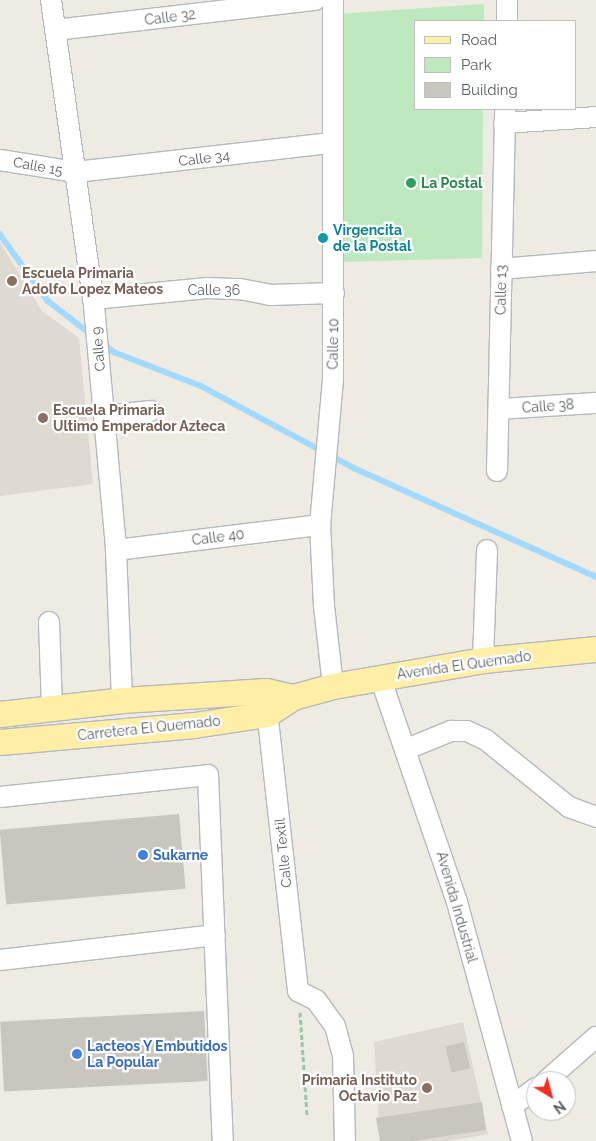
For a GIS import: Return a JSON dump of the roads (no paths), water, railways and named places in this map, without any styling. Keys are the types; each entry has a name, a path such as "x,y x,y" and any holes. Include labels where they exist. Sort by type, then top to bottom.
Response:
{"main road":[{"name":"Avenida El Quemado","path":"333,686 483,660 596,649"},
{"name":"Carretera El Quemado","path":"0,742 194,725 266,703 333,686"},
{"name":"Carretera El Quemado","path":"0,714 122,700 266,703"}],"street":[{"name":"Calle 9","path":"51,0 94,302 116,550 122,700"},
{"name":"Calle 32","path":"55,30 315,0"},
{"name":"Calle 10","path":"333,0 331,143 334,293 328,431 320,525 324,606 333,686"},
{"path":"507,0 507,20"},
{"path":"504,116 596,117"},
{"name":"Calle 13","path":"497,471 500,410 504,116"},
{"name":"Calle 34","path":"76,172 331,143"},
{"name":"Calle 15","path":"4,160 76,172"},
{"path":"502,269 596,261"},
{"name":"Calle 36","path":"94,302 207,288 240,289 270,295 334,293"},
{"name":"Calle 38","path":"500,410 596,403"},
{"path":"104,416 151,411"},
{"name":"Calle 40","path":"116,550 320,525"},
{"path":"483,660 487,550"},
{"path":"49,622 52,708"},
{"name":"Avenida Industrial","path":"380,677 407,749 457,902 522,1141"},
{"name":"Calle Textil","path":"266,703 298,991 316,1000 335,1026 343,1056 345,1141"},
{"path":"407,749 452,731 467,731 486,740 569,807 596,817"},
{"path":"0,797 208,775 223,1141"},
{"path":"0,960 215,935"},
{"path":"557,1071 596,1037"},
{"path":"512,1106 526,1096"}],"waterway":[{"path":"0,234 48,301 92,335"},
{"path":"102,342 114,352 201,386 354,468 596,577"}],"place":[{"name":"La Postal","path":"411,183"},
{"name":"Virgencita de la Postal","path":"323,238"},
{"name":"Escuela Primaria Adolfo Lopez Mateos","path":"12,281"},
{"name":"Escuela Primaria Ultimo Emperador Azteca","path":"43,418"},
{"name":"Sukarne","path":"143,855"},
{"name":"Lacteos Y Embutidos La Popular","path":"77,1054"},
{"name":"Primaria Instituto Octavio Paz","path":"427,1088"}]}
